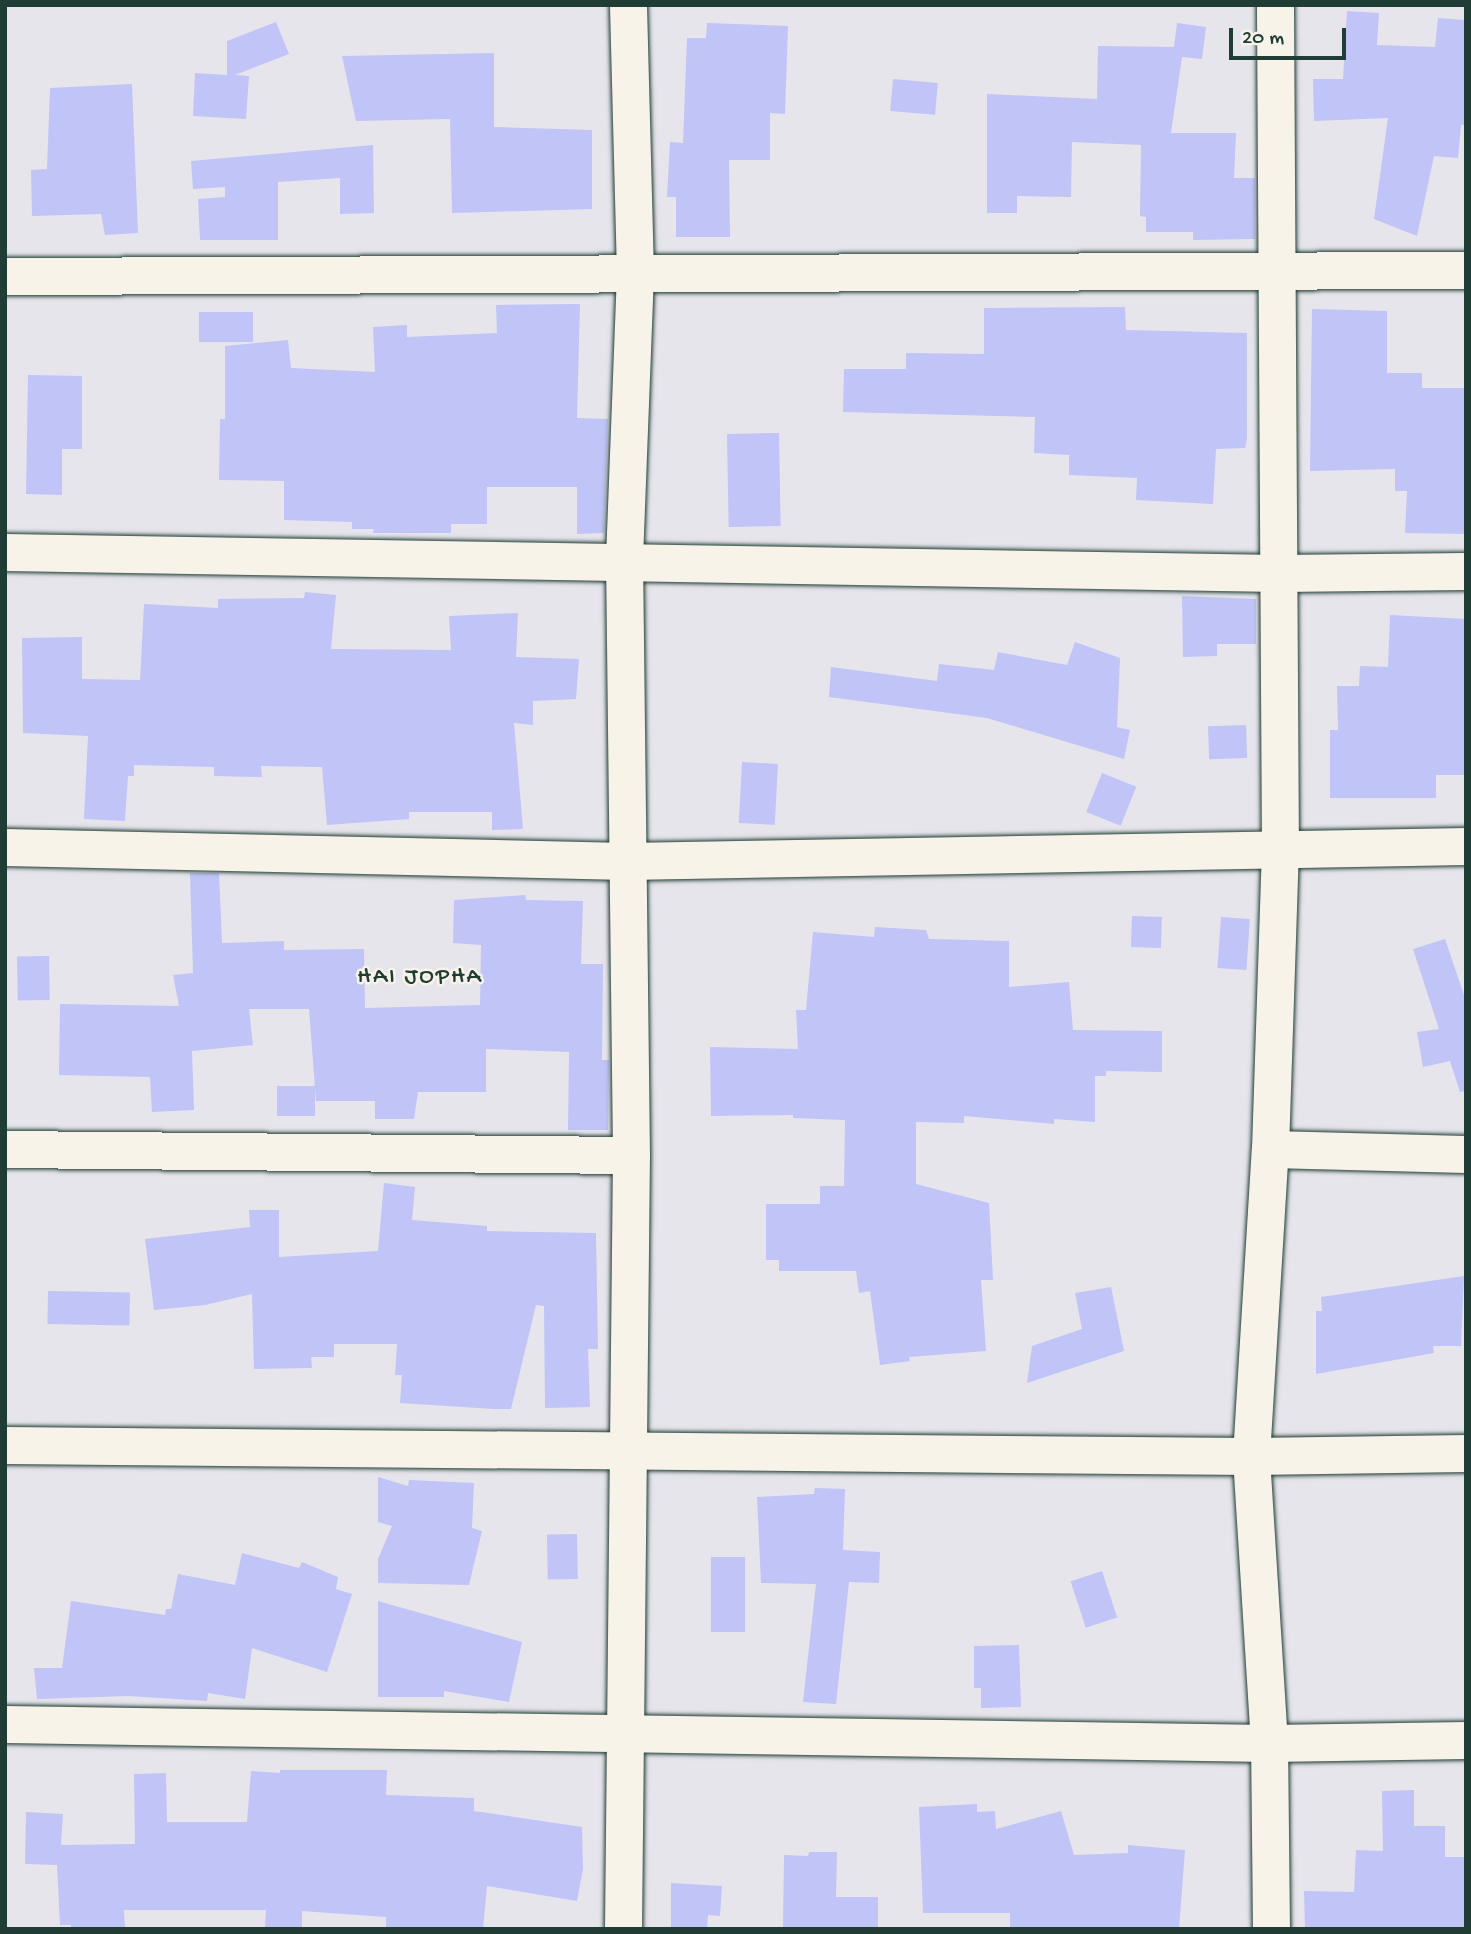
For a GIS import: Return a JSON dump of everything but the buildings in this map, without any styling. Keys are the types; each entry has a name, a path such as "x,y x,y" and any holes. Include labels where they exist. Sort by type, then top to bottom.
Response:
{"street":[{"path":"623,1929 625,1451 631,1155 624,559 635,273 628,5"},
{"path":"1271,1929 1269,1743 1251,1456 1270,1149 1280,852 1279,573 1273,270 1275,5"},
{"path":"5,276 1466,270"},
{"path":"5,552 624,559 1279,573 1466,571"},
{"path":"5,847 626,861 1280,852 1466,846"},
{"path":"5,1149 631,1155"},
{"path":"1270,1149 1466,1154"},
{"path":"5,1445 1251,1456 1466,1452"},
{"path":"5,1724 1269,1743 1466,1740"}],"district":[{"name":"HAI JOPHA","path":"420,978"}]}
